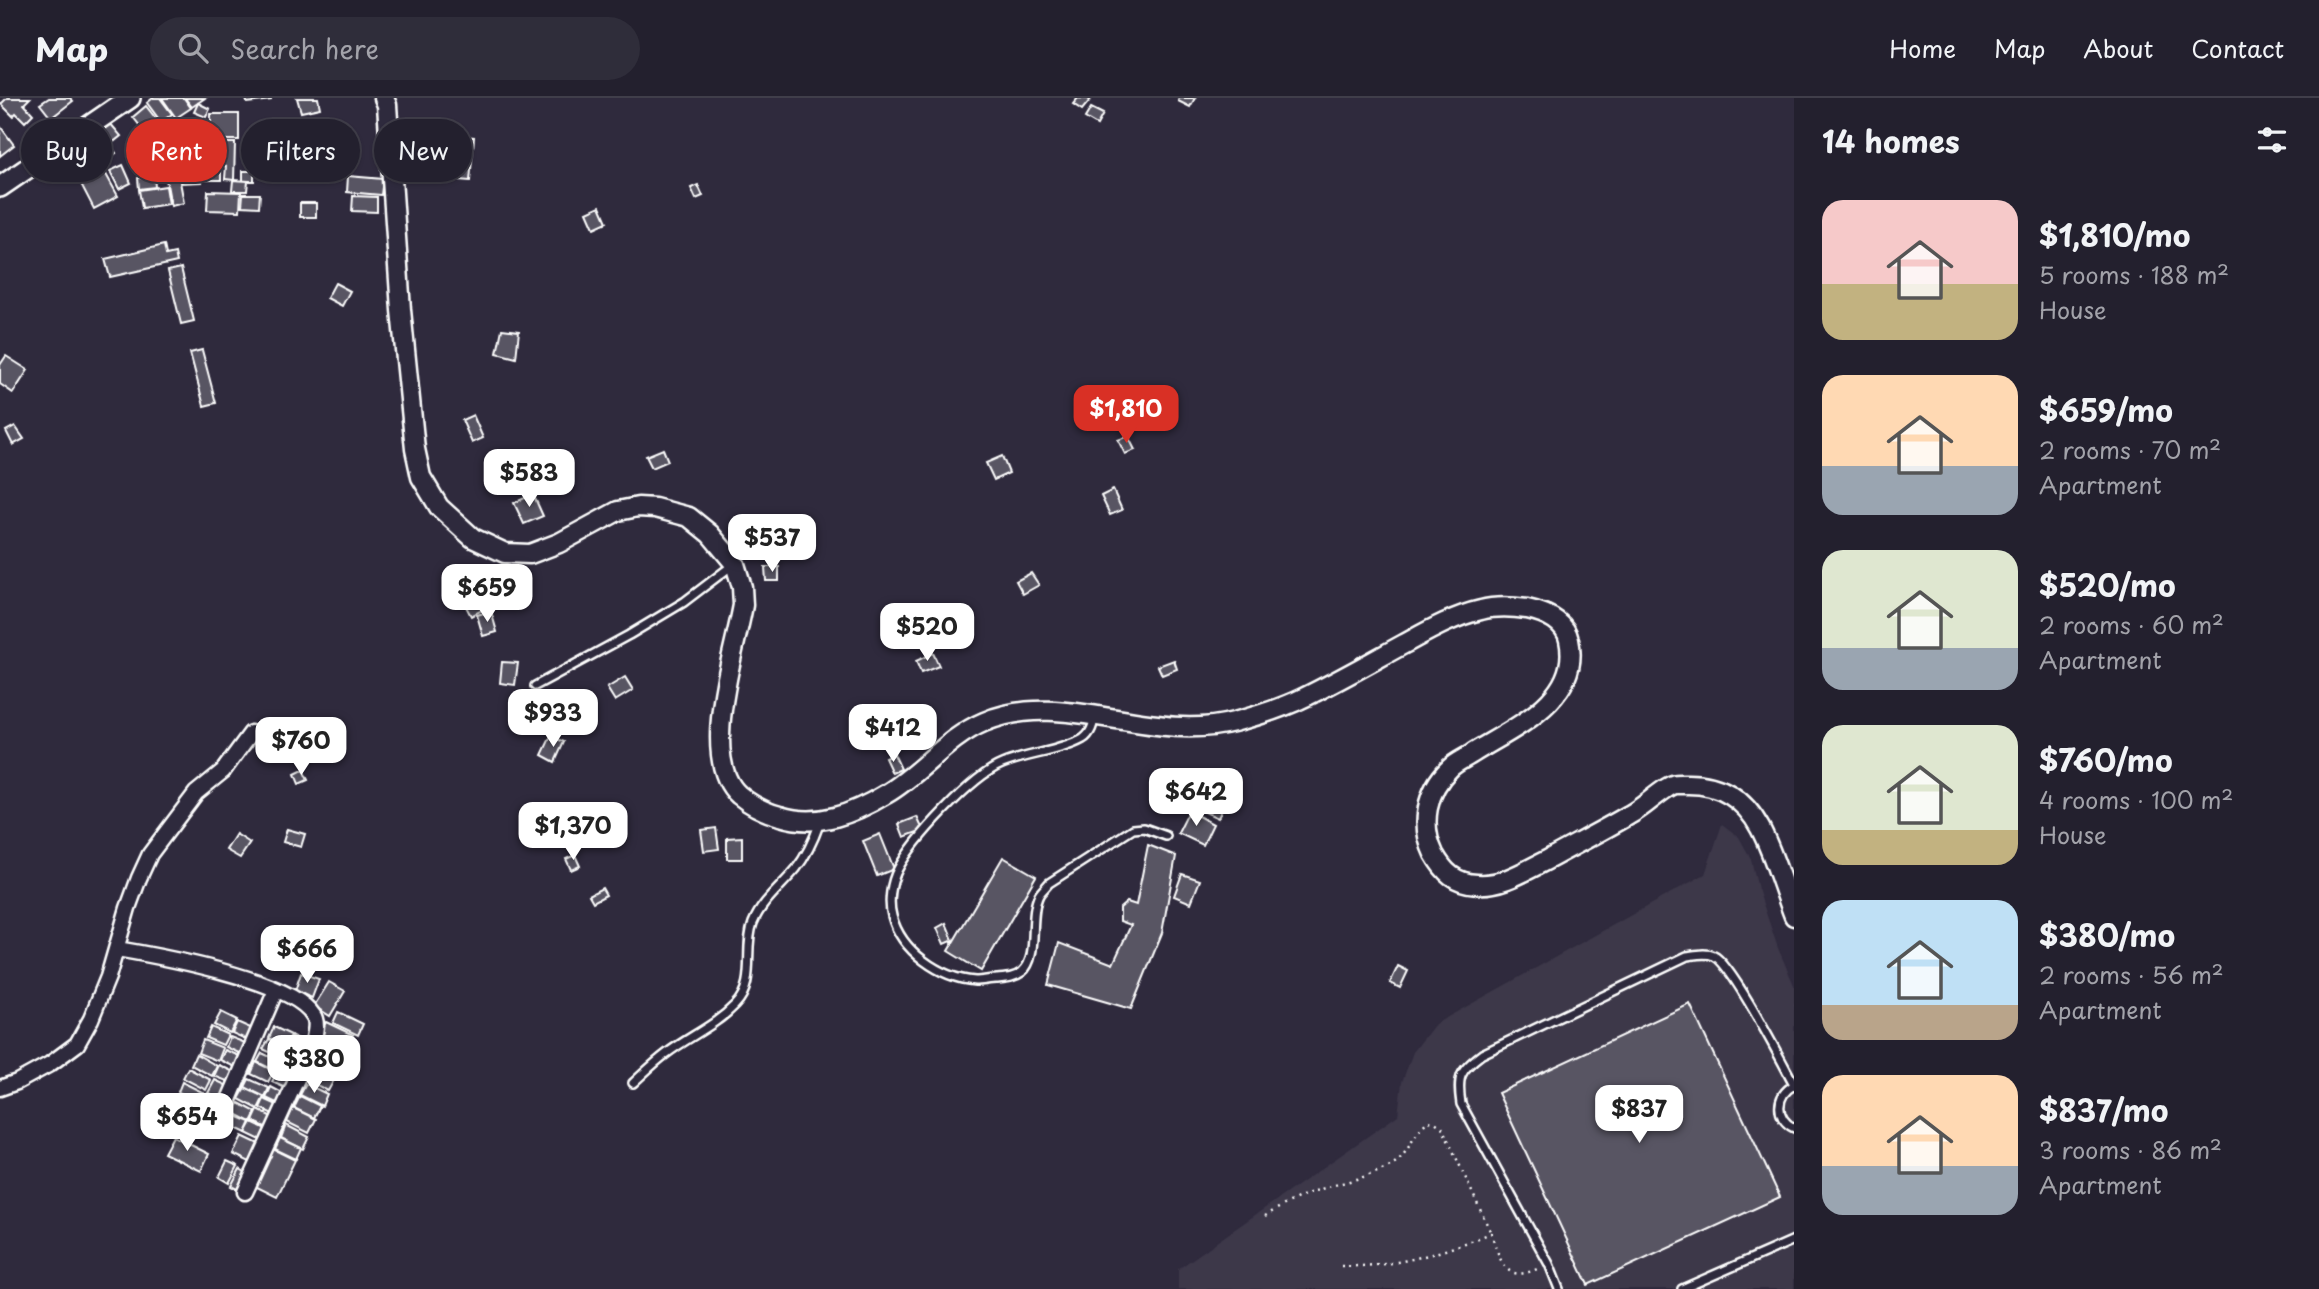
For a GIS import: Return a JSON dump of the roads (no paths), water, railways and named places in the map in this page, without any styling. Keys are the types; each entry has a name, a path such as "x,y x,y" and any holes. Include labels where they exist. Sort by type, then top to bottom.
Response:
{"main road":[{"path":"0,187 130,98"}],"street":[{"path":"384,98 387,105 401,310 415,449 421,477 439,507 472,538 505,553 530,554 559,543 618,511 638,507 655,508 689,517 710,534 735,564 742,587 743,605 721,713 720,751 724,773 736,793 764,811 790,820 821,821 848,814 890,792 947,744 982,722 1015,712 1054,710 1164,728 1202,728 1236,722 1300,700 1448,621 1478,610 1503,607 1530,610 1553,617 1569,636 1571,663 1555,697 1532,717 1450,768 1433,790 1427,808 1426,828 1431,847 1445,874 1475,884 1495,883 1517,876 1635,812 1672,785 1698,783 1720,787 1742,801 1760,828 1794,916"},
{"path":"0,1088 50,1064 77,1044 91,1019 117,949 132,898 150,854 196,793 223,771 251,733"},
{"path":"117,949 166,957 276,990 303,1004 315,1016 316,1026 307,1059 245,1192"},
{"path":"225,1109 276,990"}],"lane":[{"path":"535,686 640,629 684,602 735,564"},
{"path":"1095,715 1092,729 1086,738 1000,765 974,782 946,810 909,852 897,871 890,897 891,913 897,930 920,959 950,975 976,981 1013,977 1024,970 1029,961 1036,904 1040,893 1049,883 1133,829 1144,828 1166,836"},
{"path":"634,1083 666,1054 709,1027 737,1003 746,985 753,923 766,901 796,869 811,847 821,821"},
{"path":"1559,1289 1549,1264 1461,1104 1458,1082 1466,1065 1482,1054 1687,956 1713,955 1723,962 1736,982 1794,1085 1783,1094 1779,1108 1785,1122 1794,1128"},
{"path":"1682,1289 1794,1240"}]}
